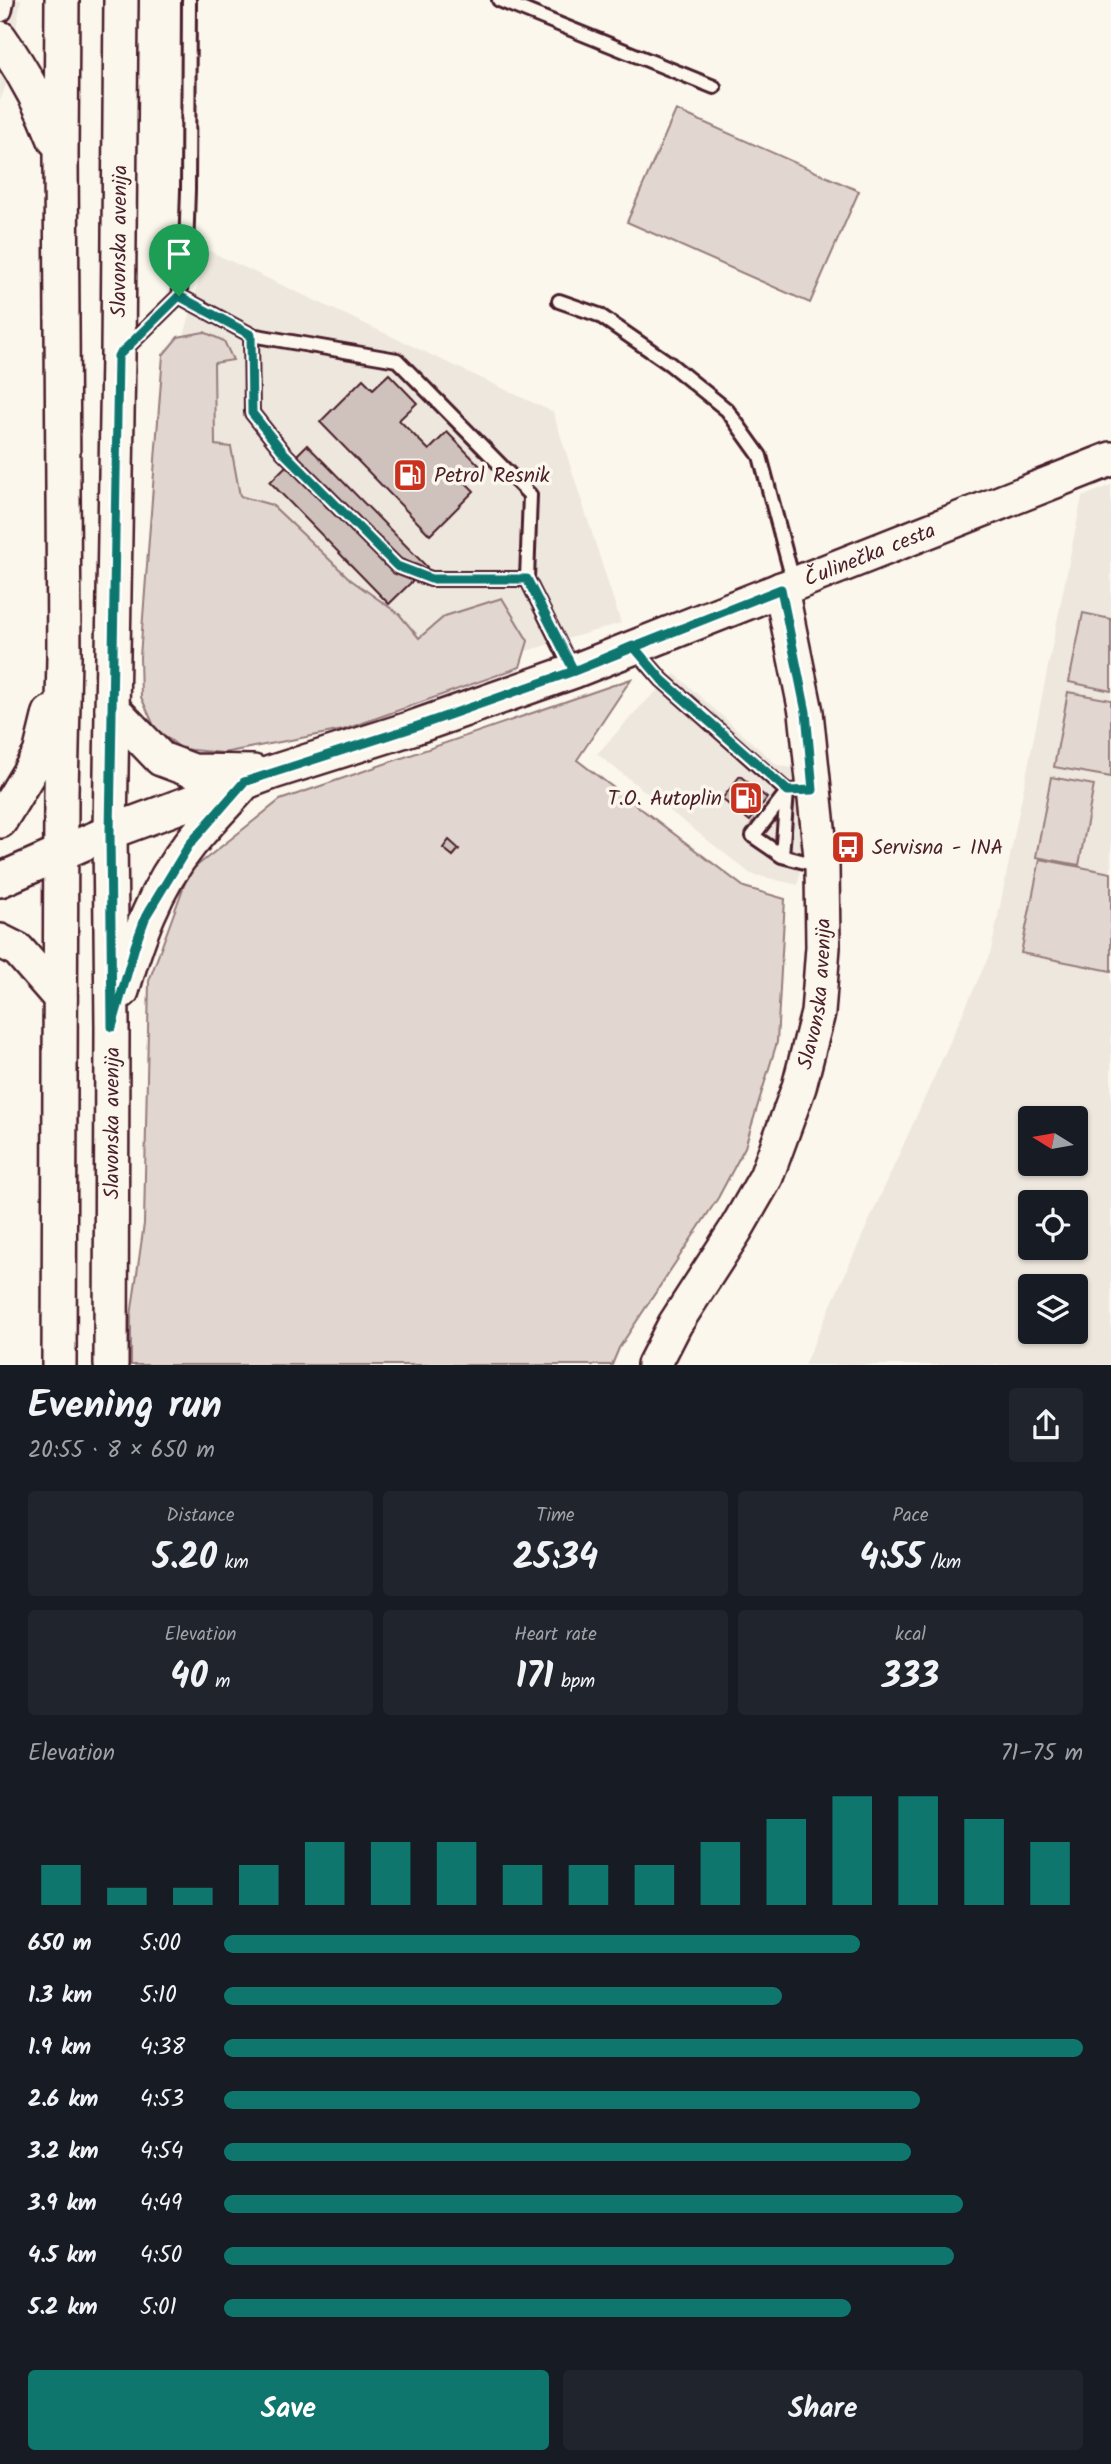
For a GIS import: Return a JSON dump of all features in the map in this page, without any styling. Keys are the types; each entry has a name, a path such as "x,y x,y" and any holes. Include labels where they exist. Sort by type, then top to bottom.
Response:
{"main road":[{"path":"59,1365 64,657 62,0"},
{"name":"Slavonska avenija","path":"111,1365 110,832 121,0"},
{"path":"0,38 23,71 43,109 61,155"},
{"name":"Čulinečka cesta","path":"0,880 110,832 259,777 412,728 574,671 1111,459"},
{"name":"Slavonska avenija","path":"654,1365 675,1324 766,1177 799,1087 818,1013 823,947 822,866 800,791 806,712 788,587"},
{"path":"0,821 40,754 64,657"},
{"path":"112,708 140,736 154,755 177,766 193,771 259,777"},
{"path":"112,1027 135,946 152,906 189,845 259,777"},
{"path":"0,941 19,950 60,998"}],"street":[{"path":"0,9 2,0"}],"lane":[{"path":"118,356 179,296 186,251 189,0"},
{"path":"499,0 715,87"},
{"path":"179,296 251,335 397,360 530,495 527,579 574,671"},
{"path":"559,301 599,315 670,363 727,410 760,456 788,587"},
{"path":"251,335 252,413 283,452 397,566 431,579 527,579"},
{"path":"633,646 662,680 800,791"},
{"path":"782,856 800,791"},
{"path":"800,791 753,836 782,856 822,866"}],"shaded area":[{"path":"0,0 21,0 7,82 0,101"},
{"path":"676,110 859,191 810,303 627,222"},
{"path":"207,250 553,412 621,623 233,738 181,348"},
{"path":"204,332 224,341 233,360 214,363 215,445 231,447 240,496 272,505 351,580 399,614 419,638 445,616 502,598 528,641 520,667 343,730 223,753 182,749 155,728 141,697 140,657 163,355 178,337"},
{"path":"1111,485 1111,1365 804,1365 991,951 1082,497"},
{"path":"1083,613 1111,619 1111,691 1069,682"},
{"path":"675,674 777,765 796,769 802,853 798,885 751,874 597,754"},
{"path":"631,679 577,760 744,887 785,899 777,1042 745,1147 718,1198 619,1348 612,1365 131,1365 131,1316 144,1224 149,981 189,872 280,800"},
{"path":"1068,692 1111,700 1111,777 1054,767"},
{"path":"1051,777 1094,785 1079,865 1036,857"},
{"path":"1040,859 1111,873 1111,971 1021,953"}],"building":[{"path":"389,374 417,403 399,420 429,450 447,432 479,465 463,480 474,491 430,535 320,422 363,379 373,389"},
{"path":"307,445 427,567 389,604 270,482"},
{"path":"740,776 767,798 750,821 722,799"},
{"path":"449,840 459,849 453,856 443,848"}],"place":[{"name":"Petrol Resnik","path":"410,475"},
{"name":"T.O. Autoplin","path":"746,798"},
{"name":"Servisna - INA","path":"848,847"}],"route":[{"path":"179,296 118,356 110,832 112,1027 146,916 189,845 244,782 412,728 574,671 633,646 781,589 806,712 813,790 788,791 662,680 633,646 574,671 527,579 431,579 397,566 283,452 252,413 251,335 179,296"}]}
